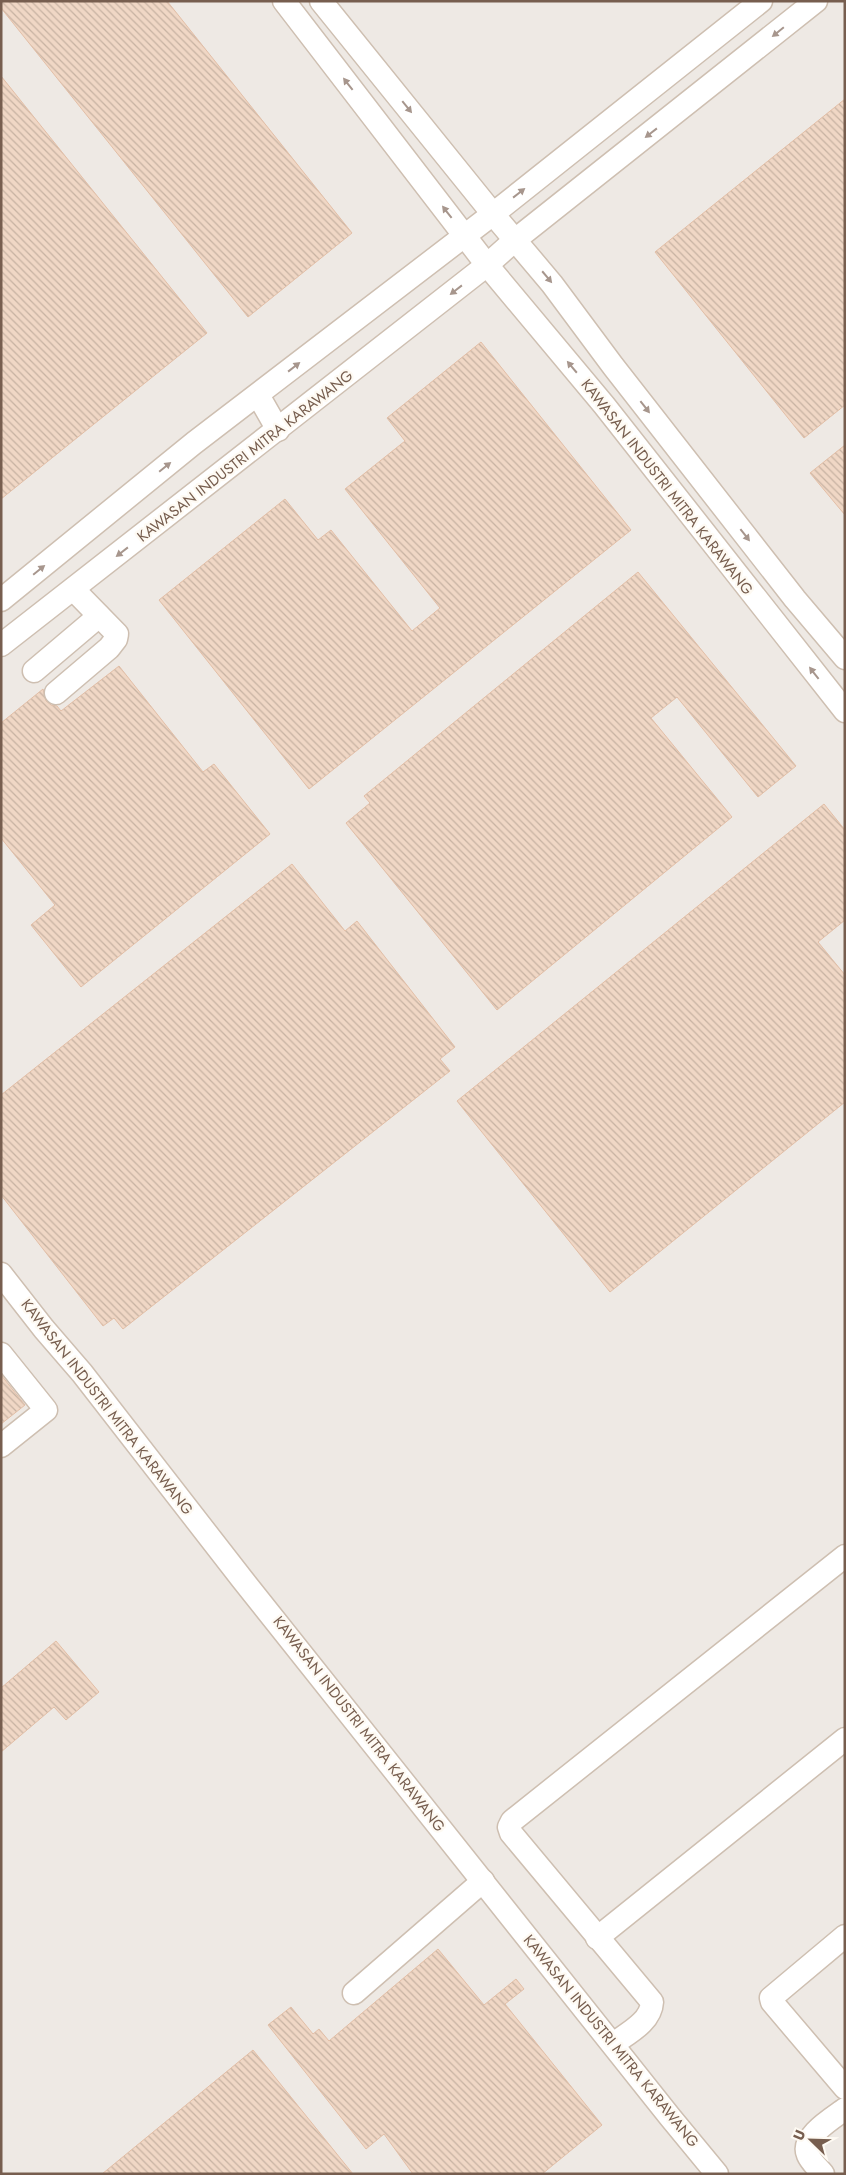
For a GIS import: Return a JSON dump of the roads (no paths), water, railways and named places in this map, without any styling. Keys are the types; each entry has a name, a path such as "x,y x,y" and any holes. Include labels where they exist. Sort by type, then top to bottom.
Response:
{"street":[{"name":"KAWASAN INDUSTRI MITRA KARAWANG","path":"284,1 487,265 604,405 845,711"},
{"path":"321,1 552,284 613,366 795,599 845,658"},
{"path":"1,600 194,443 493,214 761,1"},
{"name":"KAWASAN INDUSTRI MITRA KARAWANG","path":"1,645 74,590 487,265 515,240 816,1"},
{"path":"258,395 278,430"},
{"path":"56,693 109,648 116,639 117,634 74,590"},
{"path":"34,671 99,616"},
{"name":"KAWASAN INDUSTRI MITRA KARAWANG","path":"1,1274 44,1329 82,1373 242,1579 717,2174"},
{"path":"1,1354 46,1410 1,1446"},
{"path":"613,2044 647,2018 652,2002 510,1833 509,1827 512,1821 845,1556"},
{"path":"597,1938 845,1739"},
{"path":"354,1993 483,1881"},
{"path":"845,1936 772,1995 771,2000 845,2088"},
{"path":"823,2174 808,2156 807,2143 811,2136 845,2109"}]}
